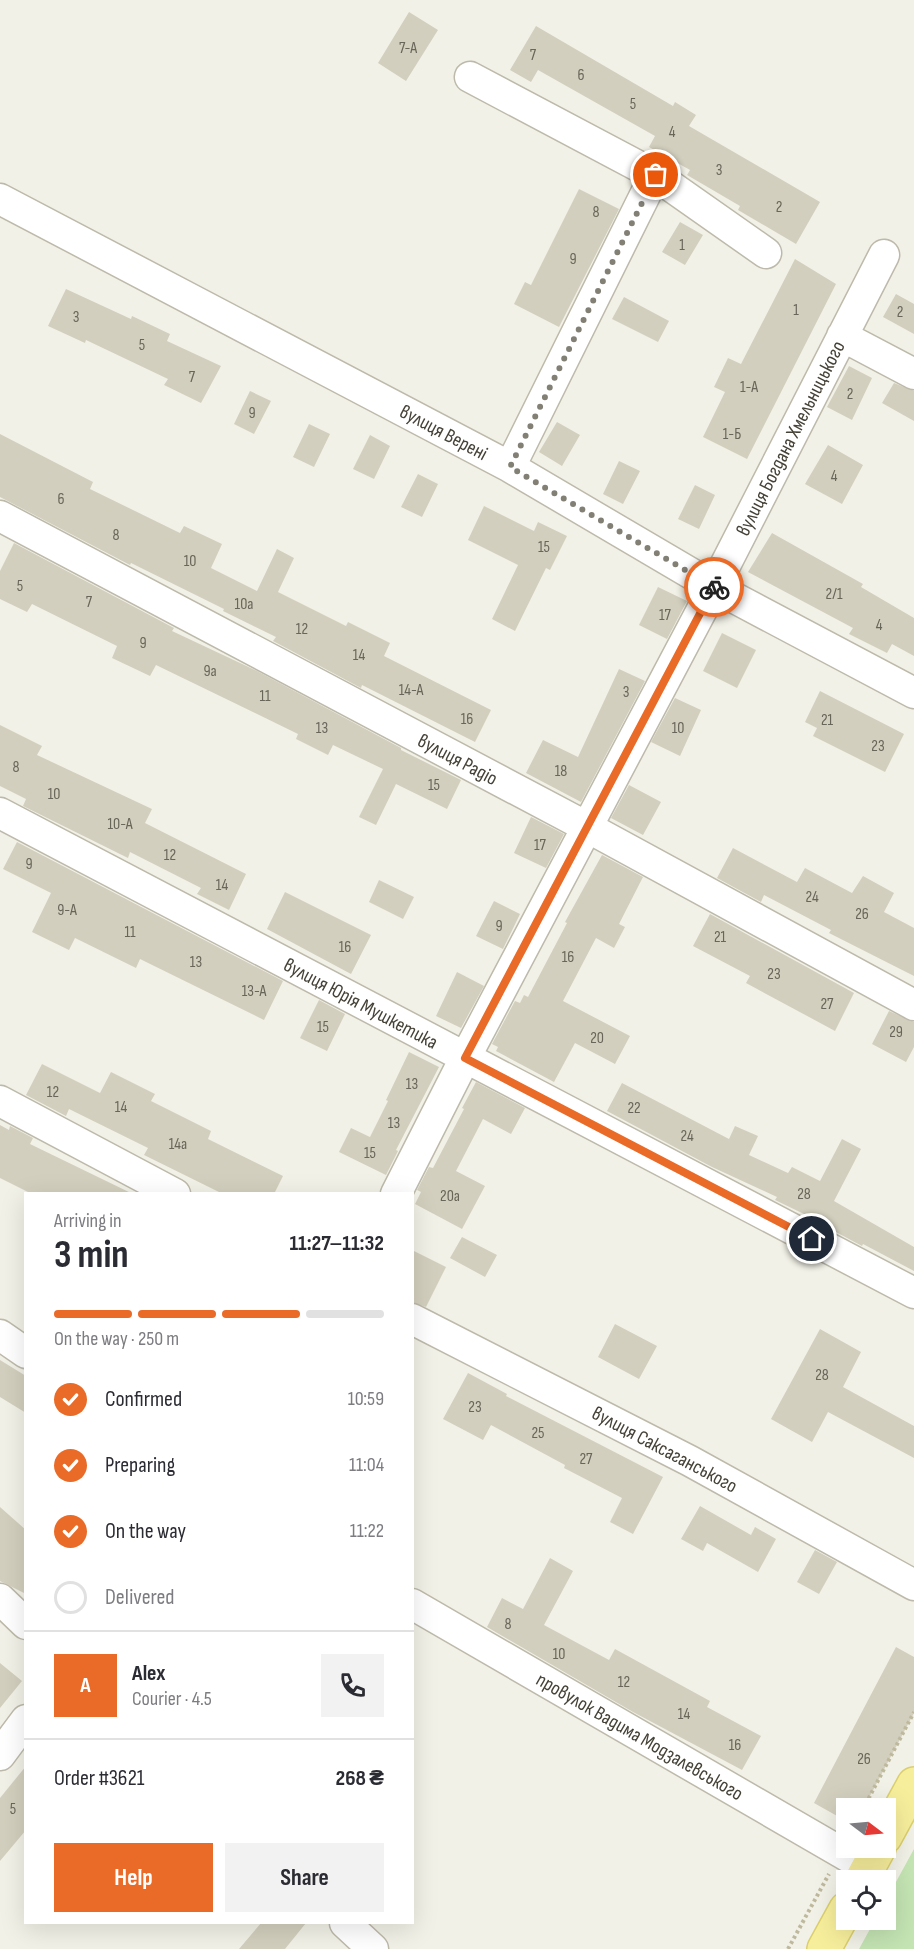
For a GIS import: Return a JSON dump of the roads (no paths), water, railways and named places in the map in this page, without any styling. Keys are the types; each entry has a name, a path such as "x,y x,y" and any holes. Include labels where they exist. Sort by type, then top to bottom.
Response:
{"main road":[{"path":"896,1817 914,1784"},
{"path":"824,1949 836,1927"}],"street":[{"path":"470,77 656,175 766,253"},
{"path":"510,467 656,175"},
{"name":"вулиця Верені","path":"0,199 510,467 714,587 914,693"},
{"name":"вулиця Богдана Хмельницького","path":"397,1192 465,1058 714,587 884,255"},
{"path":"842,336 914,374"},
{"name":"вулиця Радіо","path":"0,516 588,827 914,1005"},
{"name":"вулиця Юрія Мушкетика","path":"0,813 914,1293"},
{"path":"0,1101 171,1192"},
{"name":"вулиця Саксаганського","path":"414,1320 690,1461 914,1585"},
{"path":"0,1335 24,1352"},
{"path":"0,1599 24,1622"},
{"name":"провулок Вадима Модзалевського","path":"414,1605 840,1852 869,1866"},
{"path":"0,1755 24,1723"},
{"path":"346,1924 373,1949"}]}
